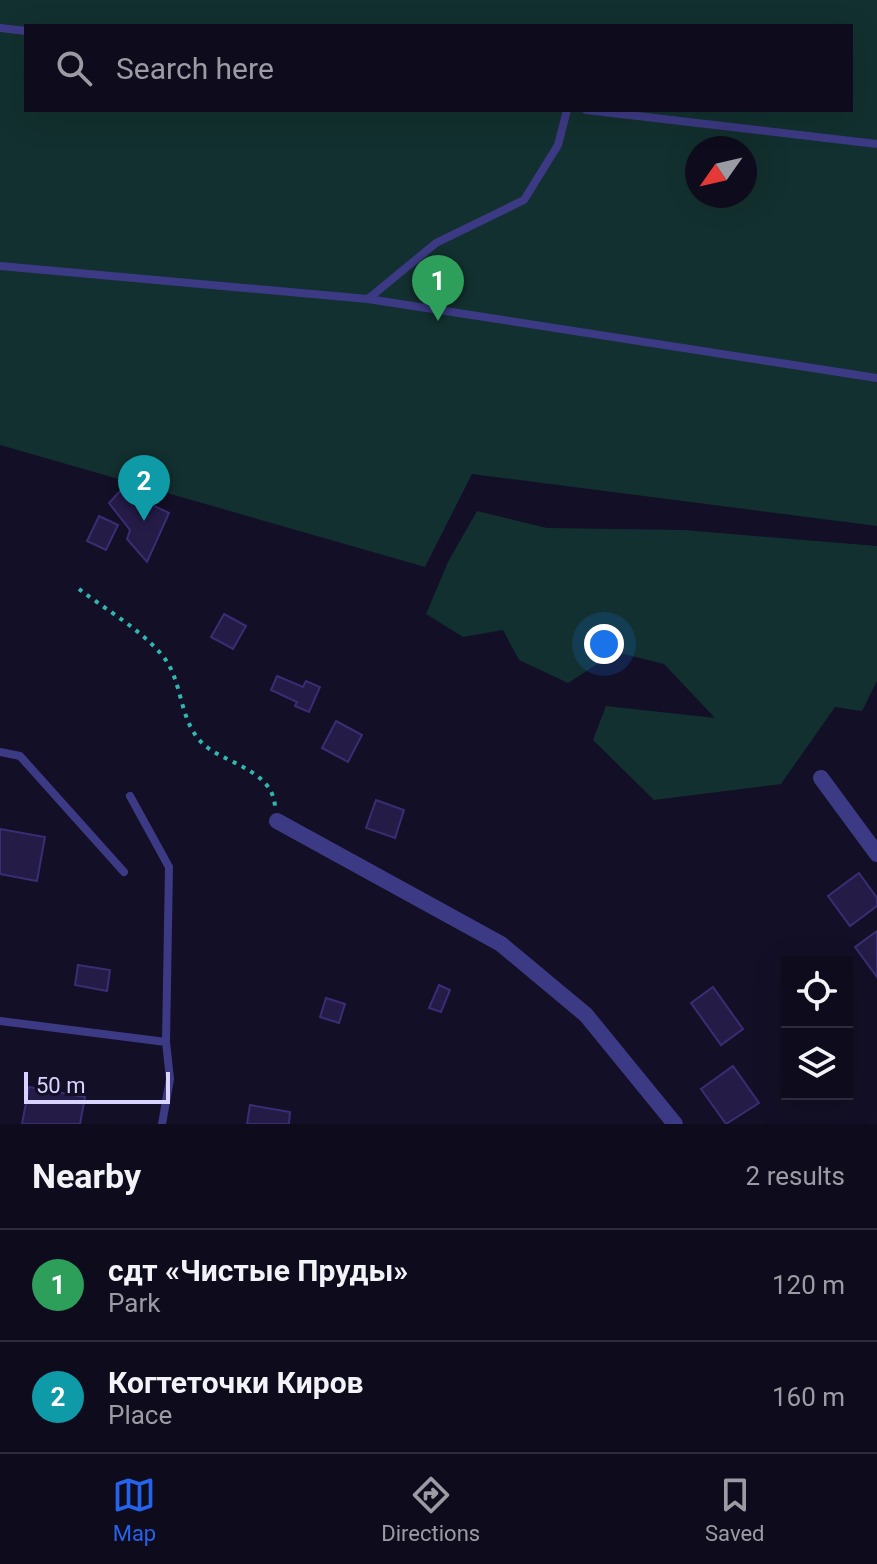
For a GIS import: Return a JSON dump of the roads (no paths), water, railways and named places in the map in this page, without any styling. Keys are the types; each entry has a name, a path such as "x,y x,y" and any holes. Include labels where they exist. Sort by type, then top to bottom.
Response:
{"street":[{"path":"821,778 877,854"},
{"path":"277,821 501,944 586,1015 675,1124"}],"lane":[{"path":"0,28 24,31"},
{"path":"368,299 436,243 524,200 558,145 566,112"},
{"path":"603,112 877,144"},
{"path":"0,266 368,299 877,378"},
{"path":"0,752 20,756 124,872"},
{"path":"130,796 169,867 166,1042 170,1079 162,1124"},
{"path":"0,1021 166,1042"}],"place":[{"name":"сдт «Чистые Пруды»","path":"438,321"},
{"name":"Когтеточки Киров","path":"144,521"}]}
